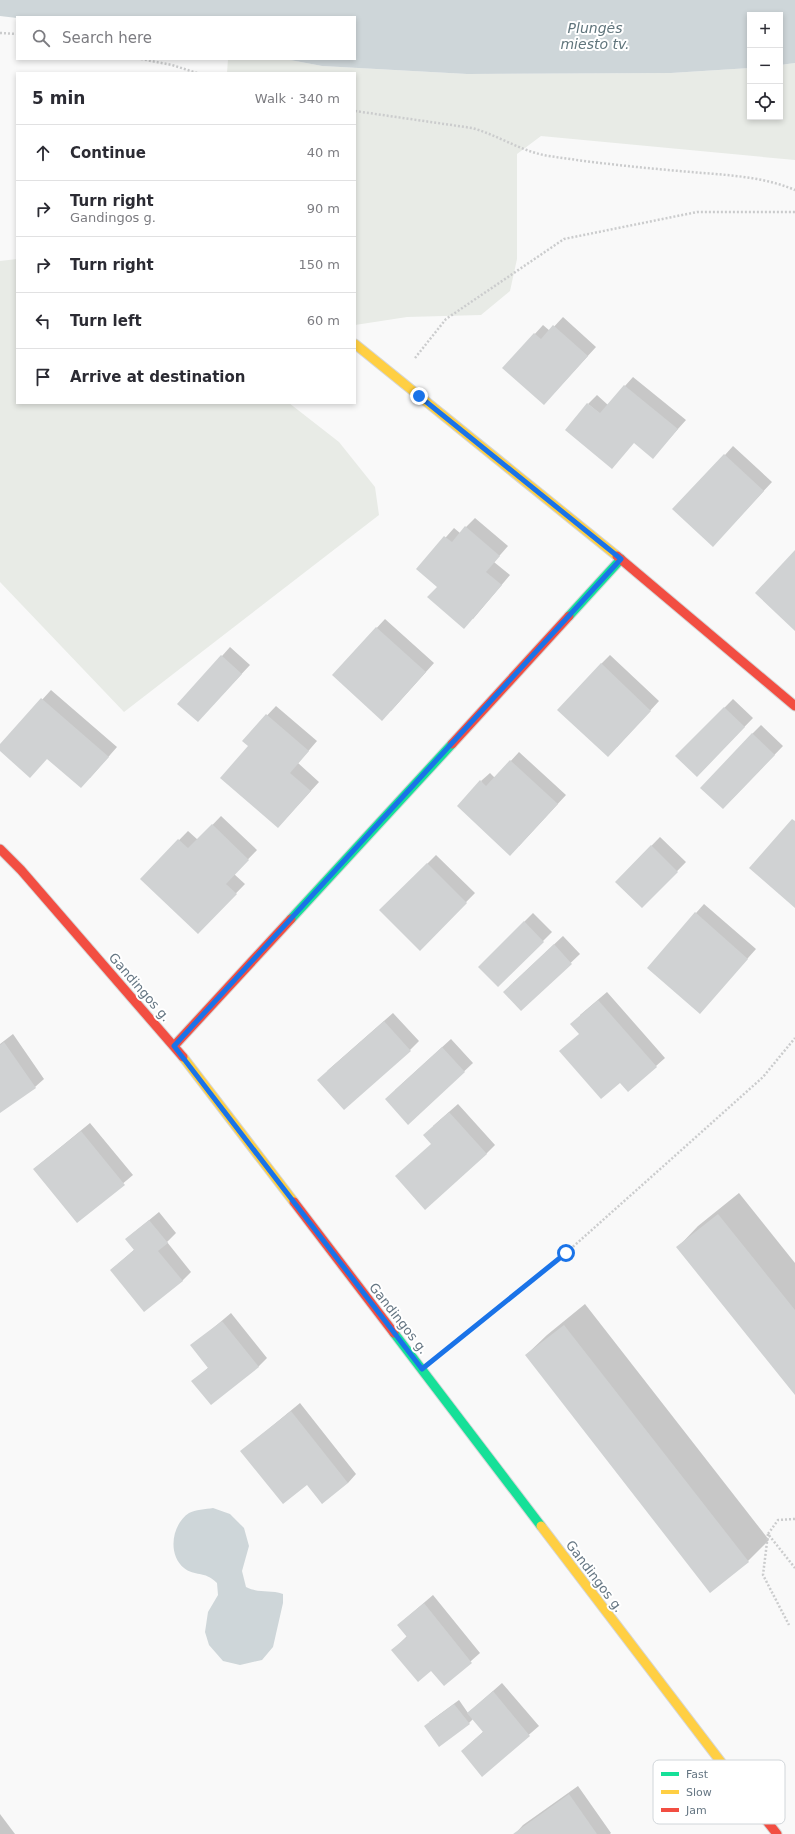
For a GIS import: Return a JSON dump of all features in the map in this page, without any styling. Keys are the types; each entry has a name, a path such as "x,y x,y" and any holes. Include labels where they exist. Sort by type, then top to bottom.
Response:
{"street":[{"path":"356,345 621,559 795,706"},
{"path":"174,1046 621,559"},
{"name":"Gandingos g.","path":"0,849 21,870 174,1046 719,1760"},
{"name":"Gandingos g.","path":"769,1824 777,1834"}],"path":[{"path":"0,33 16,34"},
{"path":"146,60 172,65 194,72"},
{"path":"356,111 472,128 490,133 516,146 547,156 690,172 739,175 795,190"},
{"path":"419,362 414,357 446,319 564,239 697,212 795,212"},
{"path":"422,1369 566,1253 763,1077 795,1038"},
{"path":"788,1625 763,1575 768,1534 778,1520 795,1519"},
{"path":"768,1534 795,1568"}],"shaded area":[{"path":"228,60 290,60 322,66 467,74 671,73 747,68 747,120 783,120 783,65 795,63 795,160 541,136 517,154 517,259 510,291 481,315 407,317 356,325 356,72 227,72"},
{"path":"16,259 16,404 290,404 339,442 375,487 379,515 124,712 0,582 0,261"}],"water":[{"name":"Plungės miesto tv.","path":"0,0 795,0 795,63 783,65 783,12 747,12 747,68 671,73 467,74 322,66 290,60 356,60 356,16 16,16 16,18 0,16"},
{"path":"213,1508 230,1514 244,1528 249,1546 242,1571 246,1587 283,1594 283,1603 273,1647 262,1660 240,1665 223,1661 209,1645 205,1632 208,1612 218,1595 217,1583 208,1576 188,1571 179,1562 175,1555 175,1532 183,1518 191,1512"}],"building":[{"path":"553,325 588,356 544,405 502,368 534,333 541,339"},
{"path":"624,385 678,429 653,459 634,443 612,469 565,430 587,403 600,413"},
{"path":"724,454 764,491 713,547 672,509"},
{"path":"465,526 500,556 486,572 502,585 464,629 427,597 437,587 416,569 444,536 452,542"},
{"path":"795,550 795,631 755,593"},
{"path":"376,627 426,672 382,721 332,675"},
{"path":"221,655 242,674 198,722 177,704"},
{"path":"601,663 651,711 608,757 557,710"},
{"path":"41,698 109,757 81,788 47,759 30,778 0,751 0,744"},
{"path":"724,707 745,727 697,777 675,756"},
{"path":"266,714 309,751 290,773 311,791 278,828 220,778 248,746 242,741"},
{"path":"752,733 775,755 723,809 700,788"},
{"path":"510,760 558,804 510,856 457,806 480,780 486,786"},
{"path":"792,819 795,821 795,908 749,868"},
{"path":"212,824 249,860 226,884 237,894 198,934 140,879 178,839 188,848"},
{"path":"651,845 678,872 642,908 615,882"},
{"path":"427,863 467,903 420,951 379,910"},
{"path":"695,912 748,959 700,1014 647,968"},
{"path":"524,921 544,942 498,987 478,967"},
{"path":"554,944 572,964 521,1011 503,992"},
{"path":"598,1000 657,1067 628,1092 620,1083 601,1099 559,1051 579,1034 570,1024"},
{"path":"384,1021 411,1051 344,1110 317,1080"},
{"path":"4,1042 36,1088 0,1113 0,1045"},
{"path":"442,1047 465,1072 408,1125 385,1099"},
{"path":"449,1112 487,1154 425,1210 395,1176 431,1144 423,1135"},
{"path":"81,1131 125,1185 77,1223 33,1169"},
{"path":"718,1214 795,1310 795,1395 676,1247"},
{"path":"149,1220 168,1243 158,1251 183,1281 144,1312 110,1270 134,1250 125,1239"},
{"path":"222,1321 259,1367 211,1405 191,1381 208,1368 190,1345"},
{"path":"564,1325 749,1562 710,1593 525,1355"},
{"path":"291,1411 348,1483 322,1504 307,1485 283,1504 240,1451"},
{"path":"424,1603 472,1663 444,1686 431,1671 418,1682 391,1650 407,1637 397,1625"},
{"path":"493,1691 530,1736 482,1777 461,1751 483,1732 467,1713"},
{"path":"454,1704 470,1724 439,1747 424,1726"},
{"path":"569,1794 597,1834 513,1834"}],"traffic: fast":[{"path":"569,616 621,559"},
{"path":"291,919 452,744"},
{"path":"394,1333 541,1526"}],"traffic: slow":[{"path":"356,345 617,556"},
{"path":"183,1057 294,1202"},
{"path":"541,1526 719,1760"}],"traffic: jam":[{"path":"617,556 795,706"},
{"path":"452,744 569,616"},
{"path":"0,849 21,870 183,1057"},
{"path":"174,1046 291,919"},
{"path":"294,1202 394,1333"},
{"path":"769,1824 777,1834"}],"route":[{"path":"419,396 621,559 174,1046 422,1369 566,1253"}]}
